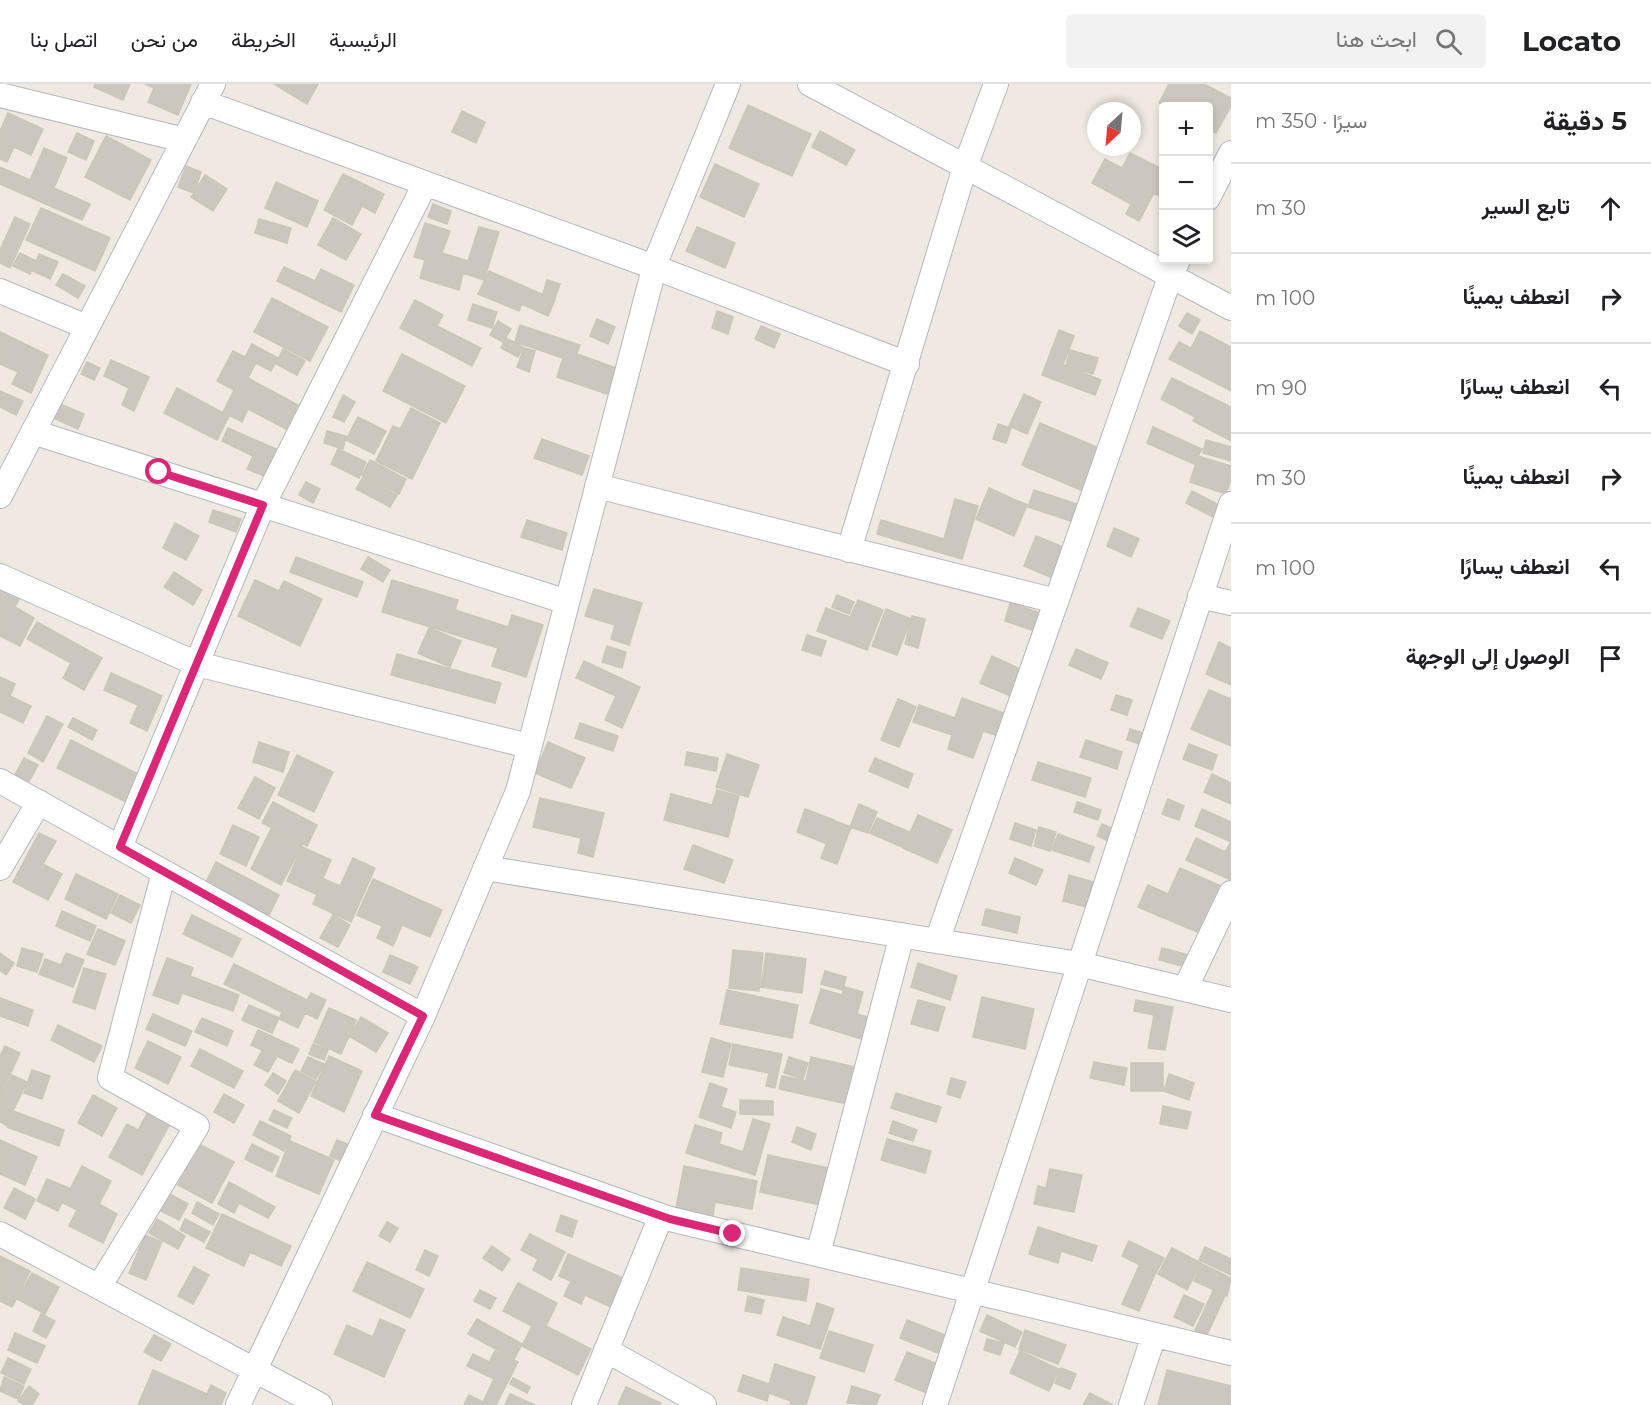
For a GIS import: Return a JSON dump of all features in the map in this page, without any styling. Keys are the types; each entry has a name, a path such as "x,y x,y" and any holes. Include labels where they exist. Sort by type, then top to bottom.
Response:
{"street":[{"path":"238,1405 253,1369 423,1016 518,790 654,267 728,84"},
{"path":"810,84 965,167 1174,268 1231,308"},
{"path":"849,550 965,167 996,84"},
{"path":"0,495 208,93 425,184 654,267 907,364"},
{"path":"0,94 184,140"},
{"path":"1213,190 1231,153"},
{"path":"120,847 263,505 425,184"},
{"path":"937,941 1174,268"},
{"path":"0,291 87,327"},
{"path":"33,432 567,602"},
{"path":"597,486 1056,601"},
{"path":"935,1405 1231,504"},
{"path":"0,576 197,664 530,746"},
{"path":"1200,596 1231,603"},
{"path":"0,781 423,1016"},
{"path":"0,868 39,802"},
{"path":"485,868 1079,964 1231,1000"},
{"path":"99,1287 197,1126 110,1078 164,872"},
{"path":"1185,990 1231,892"},
{"path":"818,1254 902,936"},
{"path":"375,1115 661,1216 1231,1353"},
{"path":"584,1405 661,1216"},
{"path":"0,1234 320,1405"},
{"path":"1131,1405 1154,1335"},
{"path":"606,1350 704,1405"}],"building":[{"path":"95,84 130,84 123,100 94,87"},
{"path":"145,84 191,84 178,115 148,102 154,88"},
{"path":"274,84 318,84 307,104"},
{"path":"1169,84 1204,84 1231,98 1231,106 1216,133 1213,132 1213,102 1160,102"},
{"path":"748,105 811,134 792,176 729,148"},
{"path":"462,111 485,122 476,143 452,132"},
{"path":"8,113 43,129 31,155 14,147 7,162 0,159 0,131"},
{"path":"820,131 855,150 846,165 812,147"},
{"path":"77,133 94,141 86,160 68,152"},
{"path":"106,136 151,160 130,200 85,177"},
{"path":"44,148 67,158 54,188 90,204 82,220 0,184 0,167 30,180"},
{"path":"1128,156 1136,156 1159,168 1159,196 1154,193 1139,221 1126,214 1131,204 1092,183 1105,159 1122,168"},
{"path":"715,164 759,184 744,217 700,197"},
{"path":"186,166 201,172 194,193 178,187"},
{"path":"343,174 384,194 375,213 362,206 352,225 324,210"},
{"path":"205,175 227,189 213,211 191,197"},
{"path":"276,182 318,201 307,227 265,208"},
{"path":"433,204 451,211 447,224 428,217"},
{"path":"41,208 110,238 95,271 26,240"},
{"path":"15,217 30,224 10,268 0,263 0,250"},
{"path":"333,218 361,234 346,260 318,245"},
{"path":"259,219 291,228 287,243 255,233"},
{"path":"425,223 450,231 442,253 468,261 479,227 499,232 484,280 463,273 459,290 420,278 425,260 414,257"},
{"path":"697,227 735,243 725,268 686,251"},
{"path":"20,253 36,261 39,254 58,262 50,279 31,270 30,274 13,266"},
{"path":"284,267 315,281 321,269 354,285 341,312 277,281"},
{"path":"489,271 555,300 548,316 522,304 519,311 478,294"},
{"path":"63,274 85,286 78,298 56,285"},
{"path":"547,280 560,284 555,298 543,294"},
{"path":"272,298 328,327 310,361 254,332"},
{"path":"415,300 443,315 437,326 481,348 472,366 400,328"},
{"path":"473,304 497,312 492,328 468,320"},
{"path":"717,311 733,317 728,334 712,328"},
{"path":"1187,313 1200,320 1192,334 1179,326"},
{"path":"597,319 615,327 608,344 590,336"},
{"path":"498,321 511,329 503,342 490,335"},
{"path":"520,325 580,345 577,354 616,368 607,394 557,377 563,358 515,342"},
{"path":"761,326 780,334 774,348 755,339"},
{"path":"1059,330 1074,336 1063,365 1101,380 1095,395 1042,375"},
{"path":"1200,331 1231,347 1231,391 1169,359 1179,342 1191,348"},
{"path":"0,332 48,355 31,393 12,384 18,372 0,364"},
{"path":"506,338 523,347 518,357 501,348"},
{"path":"252,344 278,358 271,371 256,363 248,378 298,405 286,429 248,409 242,422 223,412 234,390 217,381 233,351 245,357"},
{"path":"524,348 535,351 529,372 517,367"},
{"path":"283,349 305,361 297,375 276,364"},
{"path":"1070,350 1098,358 1093,374 1066,366"},
{"path":"402,354 465,386 446,423 383,391"},
{"path":"111,360 149,377 134,411 122,405 129,388 104,376"},
{"path":"87,362 100,368 94,380 81,374"},
{"path":"1172,378 1231,407 1231,441 1193,421 1195,417 1161,399"},
{"path":"177,388 229,416 217,440 164,413"},
{"path":"0,391 23,401 16,415 0,407"},
{"path":"1024,394 1041,402 1027,434 1009,426"},
{"path":"343,395 355,402 344,422 333,417"},
{"path":"60,404 84,414 78,429 53,418"},
{"path":"411,408 440,423 412,479 376,461 393,426 400,429"},
{"path":"358,417 386,431 374,454 346,440"},
{"path":"1040,423 1101,449 1083,491 1022,465"},
{"path":"998,424 1011,428 1006,443 993,439"},
{"path":"1153,427 1202,449 1194,464 1147,443"},
{"path":"228,428 276,449 264,476 247,469 253,456 222,441"},
{"path":"327,431 346,436 343,449 324,443"},
{"path":"542,439 589,456 582,475 534,458"},
{"path":"1206,440 1231,447 1231,461 1203,453"},
{"path":"338,449 366,462 359,478 331,464"},
{"path":"1198,456 1231,466 1231,479 1226,494 1190,482"},
{"path":"370,460 406,479 399,494 362,475"},
{"path":"363,477 397,495 390,507 356,489"},
{"path":"306,482 320,489 313,503 299,495"},
{"path":"989,488 1027,505 1014,536 976,519"},
{"path":"1034,490 1080,505 1074,522 1028,507"},
{"path":"1192,491 1223,507 1217,519 1186,503"},
{"path":"955,499 978,506 962,559 877,534 881,520 944,539"},
{"path":"213,510 241,519 236,532 209,522"},
{"path":"527,520 567,533 562,550 521,537"},
{"path":"175,523 199,536 186,560 163,548"},
{"path":"1114,528 1139,539 1131,557 1107,546"},
{"path":"1036,536 1068,549 1055,579 1024,566"},
{"path":"296,557 363,582 357,597 290,572"},
{"path":"368,557 390,570 383,582 361,569"},
{"path":"174,572 202,590 193,605 164,587"},
{"path":"255,580 279,591 284,581 322,599 300,646 238,616"},
{"path":"392,580 458,600 455,610 508,627 512,615 543,625 526,677 492,666 498,648 382,612"},
{"path":"0,583 22,594 15,607 34,618 20,646 0,636"},
{"path":"594,589 642,603 629,645 611,639 615,625 585,616"},
{"path":"837,595 854,602 849,614 832,607"},
{"path":"858,600 883,610 867,650 817,631 826,608 850,617"},
{"path":"1010,603 1056,618 1050,636 1005,621"},
{"path":"1138,608 1170,621 1162,639 1130,626"},
{"path":"886,609 911,619 897,655 872,646"},
{"path":"912,616 925,619 918,648 905,644"},
{"path":"37,622 102,658 84,690 63,678 71,663 27,639"},
{"path":"429,628 461,641 450,667 418,653"},
{"path":"807,635 826,641 821,656 802,650"},
{"path":"1219,642 1231,648 1231,685 1206,674"},
{"path":"607,646 626,652 622,668 602,662"},
{"path":"1076,649 1108,663 1101,679 1069,665"},
{"path":"397,654 501,683 495,703 391,675"},
{"path":"992,656 1031,674 1020,700 980,683"},
{"path":"584,661 640,687 622,728 605,720 616,696 576,678"},
{"path":"111,673 162,696 147,731 130,723 138,705 104,690"},
{"path":"0,677 15,684 10,696 31,706 23,723 0,712"},
{"path":"1209,690 1231,699 1231,746 1191,729"},
{"path":"1116,695 1132,700 1127,715 1111,710"},
{"path":"962,698 1012,716 1005,738 983,731 973,758 948,749 952,735 913,722 919,705 955,718"},
{"path":"898,699 916,707 899,747 881,740"},
{"path":"47,716 63,724 43,762 28,753"},
{"path":"73,718 97,730 92,740 68,727"},
{"path":"580,723 618,736 613,751 575,738"},
{"path":"1130,729 1147,734 1143,745 1127,740"},
{"path":"71,740 140,775 126,802 57,768"},
{"path":"1086,740 1122,752 1117,769 1080,757"},
{"path":"259,742 289,752 283,772 253,762"},
{"path":"548,742 585,758 571,788 535,773"},
{"path":"1189,744 1217,755 1212,770 1183,759"},
{"path":"687,752 718,758 716,771 685,765"},
{"path":"727,754 759,765 748,797 716,787"},
{"path":"297,755 333,772 314,812 278,795"},
{"path":"24,758 38,765 25,789 11,782"},
{"path":"875,758 913,774 908,788 869,771"},
{"path":"1038,762 1091,778 1085,797 1032,780"},
{"path":"1212,774 1231,783 1231,804 1204,792"},
{"path":"255,777 275,788 259,819 238,808"},
{"path":"717,790 739,796 728,837 664,820 671,794 712,805"},
{"path":"540,798 604,813 593,857 578,853 581,838 533,827"},
{"path":"1168,799 1184,806 1179,820 1162,814"},
{"path":"273,802 317,825 307,846 262,823"},
{"path":"1077,802 1101,810 1098,820 1074,812"},
{"path":"859,804 877,812 868,833 850,827"},
{"path":"805,809 834,820 825,843 797,832"},
{"path":"1202,809 1231,822 1231,842 1195,826"},
{"path":"918,815 952,830 937,863 903,848"},
{"path":"877,818 909,832 902,847 870,833"},
{"path":"835,821 851,827 837,864 821,858"},
{"path":"1015,823 1036,830 1031,846 1010,839"},
{"path":"1102,824 1116,830 1111,842 1097,836"},
{"path":"233,825 259,837 246,866 220,854"},
{"path":"1039,827 1056,832 1050,851 1034,846"},
{"path":"271,829 302,845 281,885 251,869"},
{"path":"39,833 56,841 43,864 62,874 48,900 13,882"},
{"path":"1058,834 1094,847 1089,862 1052,850"},
{"path":"1196,838 1225,852 1231,842 1231,880 1186,860"},
{"path":"693,845 733,860 724,883 684,869"},
{"path":"302,847 331,860 316,894 287,881"},
{"path":"353,858 375,868 351,922 313,904 324,879 340,886"},
{"path":"1015,858 1043,870 1036,885 1009,873"},
{"path":"216,862 279,895 269,915 206,882"},
{"path":"1180,868 1223,887 1202,934 1138,907 1148,885 1168,894"},
{"path":"76,874 118,894 106,919 65,899"},
{"path":"1069,875 1100,884 1094,909 1063,901"},
{"path":"373,879 442,910 430,937 402,925 393,946 377,938 382,926 357,915"},
{"path":"120,895 140,905 131,923 111,913"},
{"path":"986,909 1020,917 1017,933 982,925"},
{"path":"62,911 96,926 90,941 56,926"},
{"path":"192,915 241,939 232,957 183,934"},
{"path":"333,915 350,925 338,947 320,938"},
{"path":"98,929 125,941 115,965 87,954"},
{"path":"22,948 43,954 37,972 17,966"},
{"path":"1162,948 1193,956 1190,968 1159,960"},
{"path":"733,950 763,953 759,991 729,988"},
{"path":"0,953 14,963 6,975 0,970"},
{"path":"66,953 84,960 73,987 39,974 45,959 61,965"},
{"path":"766,953 806,959 802,993 761,987"},
{"path":"390,955 418,967 410,984 383,972"},
{"path":"167,958 193,968 190,976 239,995 233,1011 182,993 178,1004 153,995"},
{"path":"918,963 957,976 950,1000 911,987"},
{"path":"234,964 307,1000 311,993 326,1000 317,1019 305,1013 298,1028 279,1019 282,1012 224,984"},
{"path":"84,968 106,974 95,1009 73,1002"},
{"path":"825,971 846,977 843,990 821,984"},
{"path":"845,987 863,992 857,1014 875,1019 868,1041 810,1023 821,989 842,995"},
{"path":"727,990 798,1005 792,1038 720,1024"},
{"path":"982,997 1034,1009 1025,1049 973,1037"},
{"path":"0,998 33,1010 28,1026 0,1016"},
{"path":"918,1000 945,1007 938,1031 911,1024"},
{"path":"1136,1000 1173,1007 1165,1050 1148,1048 1154,1015 1134,1011"},
{"path":"249,1005 279,1018 272,1033 242,1020"},
{"path":"329,1008 356,1020 341,1054 314,1042"},
{"path":"153,1014 192,1031 185,1046 146,1029"},
{"path":"361,1017 388,1033 376,1052 349,1036"},
{"path":"202,1018 233,1031 227,1046 195,1032"},
{"path":"58,1025 102,1046 94,1062 51,1040"},
{"path":"258,1030 299,1049 292,1063 251,1045"},
{"path":"711,1038 731,1044 723,1077 702,1072"},
{"path":"148,1041 181,1057 168,1084 135,1068"},
{"path":"313,1044 328,1050 324,1060 309,1054"},
{"path":"733,1044 782,1054 775,1088 766,1086 769,1073 729,1065"},
{"path":"5,1046 20,1053 0,1096 0,1056"},
{"path":"200,1049 243,1071 234,1088 191,1066"},
{"path":"262,1051 276,1058 268,1072 254,1065"},
{"path":"329,1056 362,1071 344,1112 311,1096"},
{"path":"308,1057 324,1064 316,1079 301,1071"},
{"path":"789,1057 808,1063 803,1079 784,1073"},
{"path":"811,1057 860,1068 852,1105 779,1089 782,1076 806,1081"},
{"path":"1094,1062 1127,1068 1124,1085 1090,1078"},
{"path":"1131,1063 1163,1063 1163,1091 1131,1091"},
{"path":"32,1070 50,1076 42,1099 24,1093"},
{"path":"295,1070 316,1081 299,1113 278,1101"},
{"path":"273,1073 286,1081 278,1094 265,1085"},
{"path":"1169,1074 1194,1083 1189,1100 1164,1091"},
{"path":"12,1075 27,1082 6,1125 0,1122 0,1099"},
{"path":"951,1078 966,1082 960,1098 947,1094"},
{"path":"710,1083 727,1089 721,1107 736,1112 731,1128 699,1117"},
{"path":"896,1093 941,1107 936,1122 891,1108"},
{"path":"224,1094 244,1105 234,1123 214,1112"},
{"path":"93,1095 117,1108 102,1136 78,1123"},
{"path":"740,1100 773,1101 773,1115 740,1114"},
{"path":"1163,1106 1191,1112 1187,1129 1160,1124"},
{"path":"274,1110 292,1118 287,1128 269,1120"},
{"path":"13,1111 64,1130 59,1146 7,1127"},
{"path":"148,1112 170,1124 142,1175 109,1157 127,1124 138,1130"},
{"path":"753,1119 770,1124 755,1175 686,1153 695,1125 722,1133 719,1144 743,1152"},
{"path":"260,1121 291,1136 284,1151 253,1135"},
{"path":"893,1121 917,1130 913,1141 889,1133"},
{"path":"797,1127 816,1134 811,1150 792,1142"},
{"path":"887,1139 931,1151 925,1173 881,1160"},
{"path":"0,1140 37,1157 25,1185 0,1174"},
{"path":"337,1140 355,1147 347,1164 330,1156"},
{"path":"290,1141 334,1160 319,1194 276,1176"},
{"path":"199,1144 234,1162 212,1203 178,1185"},
{"path":"252,1144 279,1157 272,1172 245,1159"},
{"path":"768,1155 838,1170 830,1207 760,1192"},
{"path":"82,1166 111,1181 99,1204 117,1214 103,1243 69,1226 77,1210 63,1203"},
{"path":"684,1166 757,1181 752,1209 715,1202 713,1215 676,1208"},
{"path":"1050,1169 1082,1175 1074,1212 1034,1204 1038,1186 1046,1188"},
{"path":"47,1179 69,1188 58,1211 37,1201"},
{"path":"229,1182 275,1207 268,1218 239,1203 234,1213 218,1204"},
{"path":"14,1188 35,1199 25,1219 4,1208"},
{"path":"168,1193 188,1204 179,1220 159,1210"},
{"path":"197,1202 219,1214 213,1225 192,1213"},
{"path":"222,1214 291,1246 281,1266 250,1252 244,1266 206,1248"},
{"path":"561,1215 577,1221 572,1237 556,1231"},
{"path":"157,1219 185,1236 178,1249 149,1233"},
{"path":"185,1219 210,1232 204,1242 180,1230"},
{"path":"387,1222 398,1228 390,1242 379,1236"},
{"path":"1038,1227 1097,1246 1092,1261 1061,1251 1058,1263 1029,1254"},
{"path":"530,1234 565,1252 551,1280 533,1270 538,1259 521,1250"},
{"path":"145,1235 162,1242 146,1280 129,1273"},
{"path":"1129,1241 1164,1258 1156,1273 1122,1256"},
{"path":"492,1246 510,1259 502,1271 483,1258"},
{"path":"1205,1247 1231,1259 1231,1275 1199,1260"},
{"path":"1172,1248 1201,1263 1187,1290 1158,1274"},
{"path":"425,1250 438,1256 429,1276 416,1270"},
{"path":"568,1254 632,1282 619,1311 585,1295 581,1304 564,1296 571,1281 559,1276"},
{"path":"0,1256 30,1271 12,1307 0,1301"},
{"path":"367,1262 424,1289 410,1318 353,1291"},
{"path":"1202,1264 1231,1278 1227,1296 1194,1281"},
{"path":"1139,1266 1155,1274 1139,1311 1122,1304"},
{"path":"194,1267 209,1275 193,1304 178,1296"},
{"path":"741,1268 809,1279 806,1301 738,1290"},
{"path":"32,1273 59,1287 45,1314 17,1299"},
{"path":"518,1283 557,1303 546,1326 591,1349 578,1375 522,1346 532,1326 503,1311"},
{"path":"480,1290 496,1298 490,1309 474,1301"},
{"path":"1213,1291 1225,1296 1207,1335 1195,1330"},
{"path":"1184,1295 1204,1304 1193,1326 1174,1317"},
{"path":"748,1296 764,1300 761,1314 745,1311"},
{"path":"817,1303 834,1309 820,1349 777,1335 783,1317 810,1326"},
{"path":"41,1314 55,1321 46,1338 33,1331"},
{"path":"987,1315 1022,1332 1015,1347 980,1331"},
{"path":"380,1319 405,1330 384,1377 334,1354 347,1325 373,1337"},
{"path":"477,1319 522,1344 514,1359 468,1334"},
{"path":"907,1320 950,1337 943,1355 900,1338"},
{"path":"1025,1330 1066,1345 1058,1364 1019,1349"},
{"path":"829,1331 873,1345 864,1372 820,1358"},
{"path":"15,1333 45,1346 37,1363 8,1350"},
{"path":"154,1335 171,1344 161,1361 144,1352"},
{"path":"987,1339 1004,1343 1000,1355 984,1350"},
{"path":"495,1351 518,1362 496,1405 464,1405 469,1395 483,1402 494,1379 467,1366 473,1354 489,1362"},
{"path":"1020,1351 1059,1369 1049,1391 1010,1373"},
{"path":"907,1352 940,1365 929,1394 895,1380"},
{"path":"8,1358 31,1369 24,1384 1,1373"},
{"path":"775,1364 815,1377 806,1405 790,1405 791,1401 769,1393 767,1401 738,1391 743,1375 769,1384"},
{"path":"1061,1368 1076,1374 1070,1389 1055,1383"},
{"path":"153,1370 207,1394 211,1385 226,1393 221,1405 138,1405"},
{"path":"1167,1370 1231,1386 1231,1405 1158,1405"},
{"path":"4,1377 24,1386 18,1399 0,1391"},
{"path":"513,1378 530,1387 527,1393 510,1384"},
{"path":"29,1386 39,1394 32,1405 25,1405 18,1401"},
{"path":"852,1386 880,1395 876,1405 847,1403"},
{"path":"626,1387 661,1403 660,1405 618,1405"},
{"path":"1090,1393 1113,1405 1083,1405"},
{"path":"510,1394 535,1405 505,1405"}],"route":[{"path":"159,472 263,505 120,847 423,1016 375,1115 670,1219 733,1234"}]}
